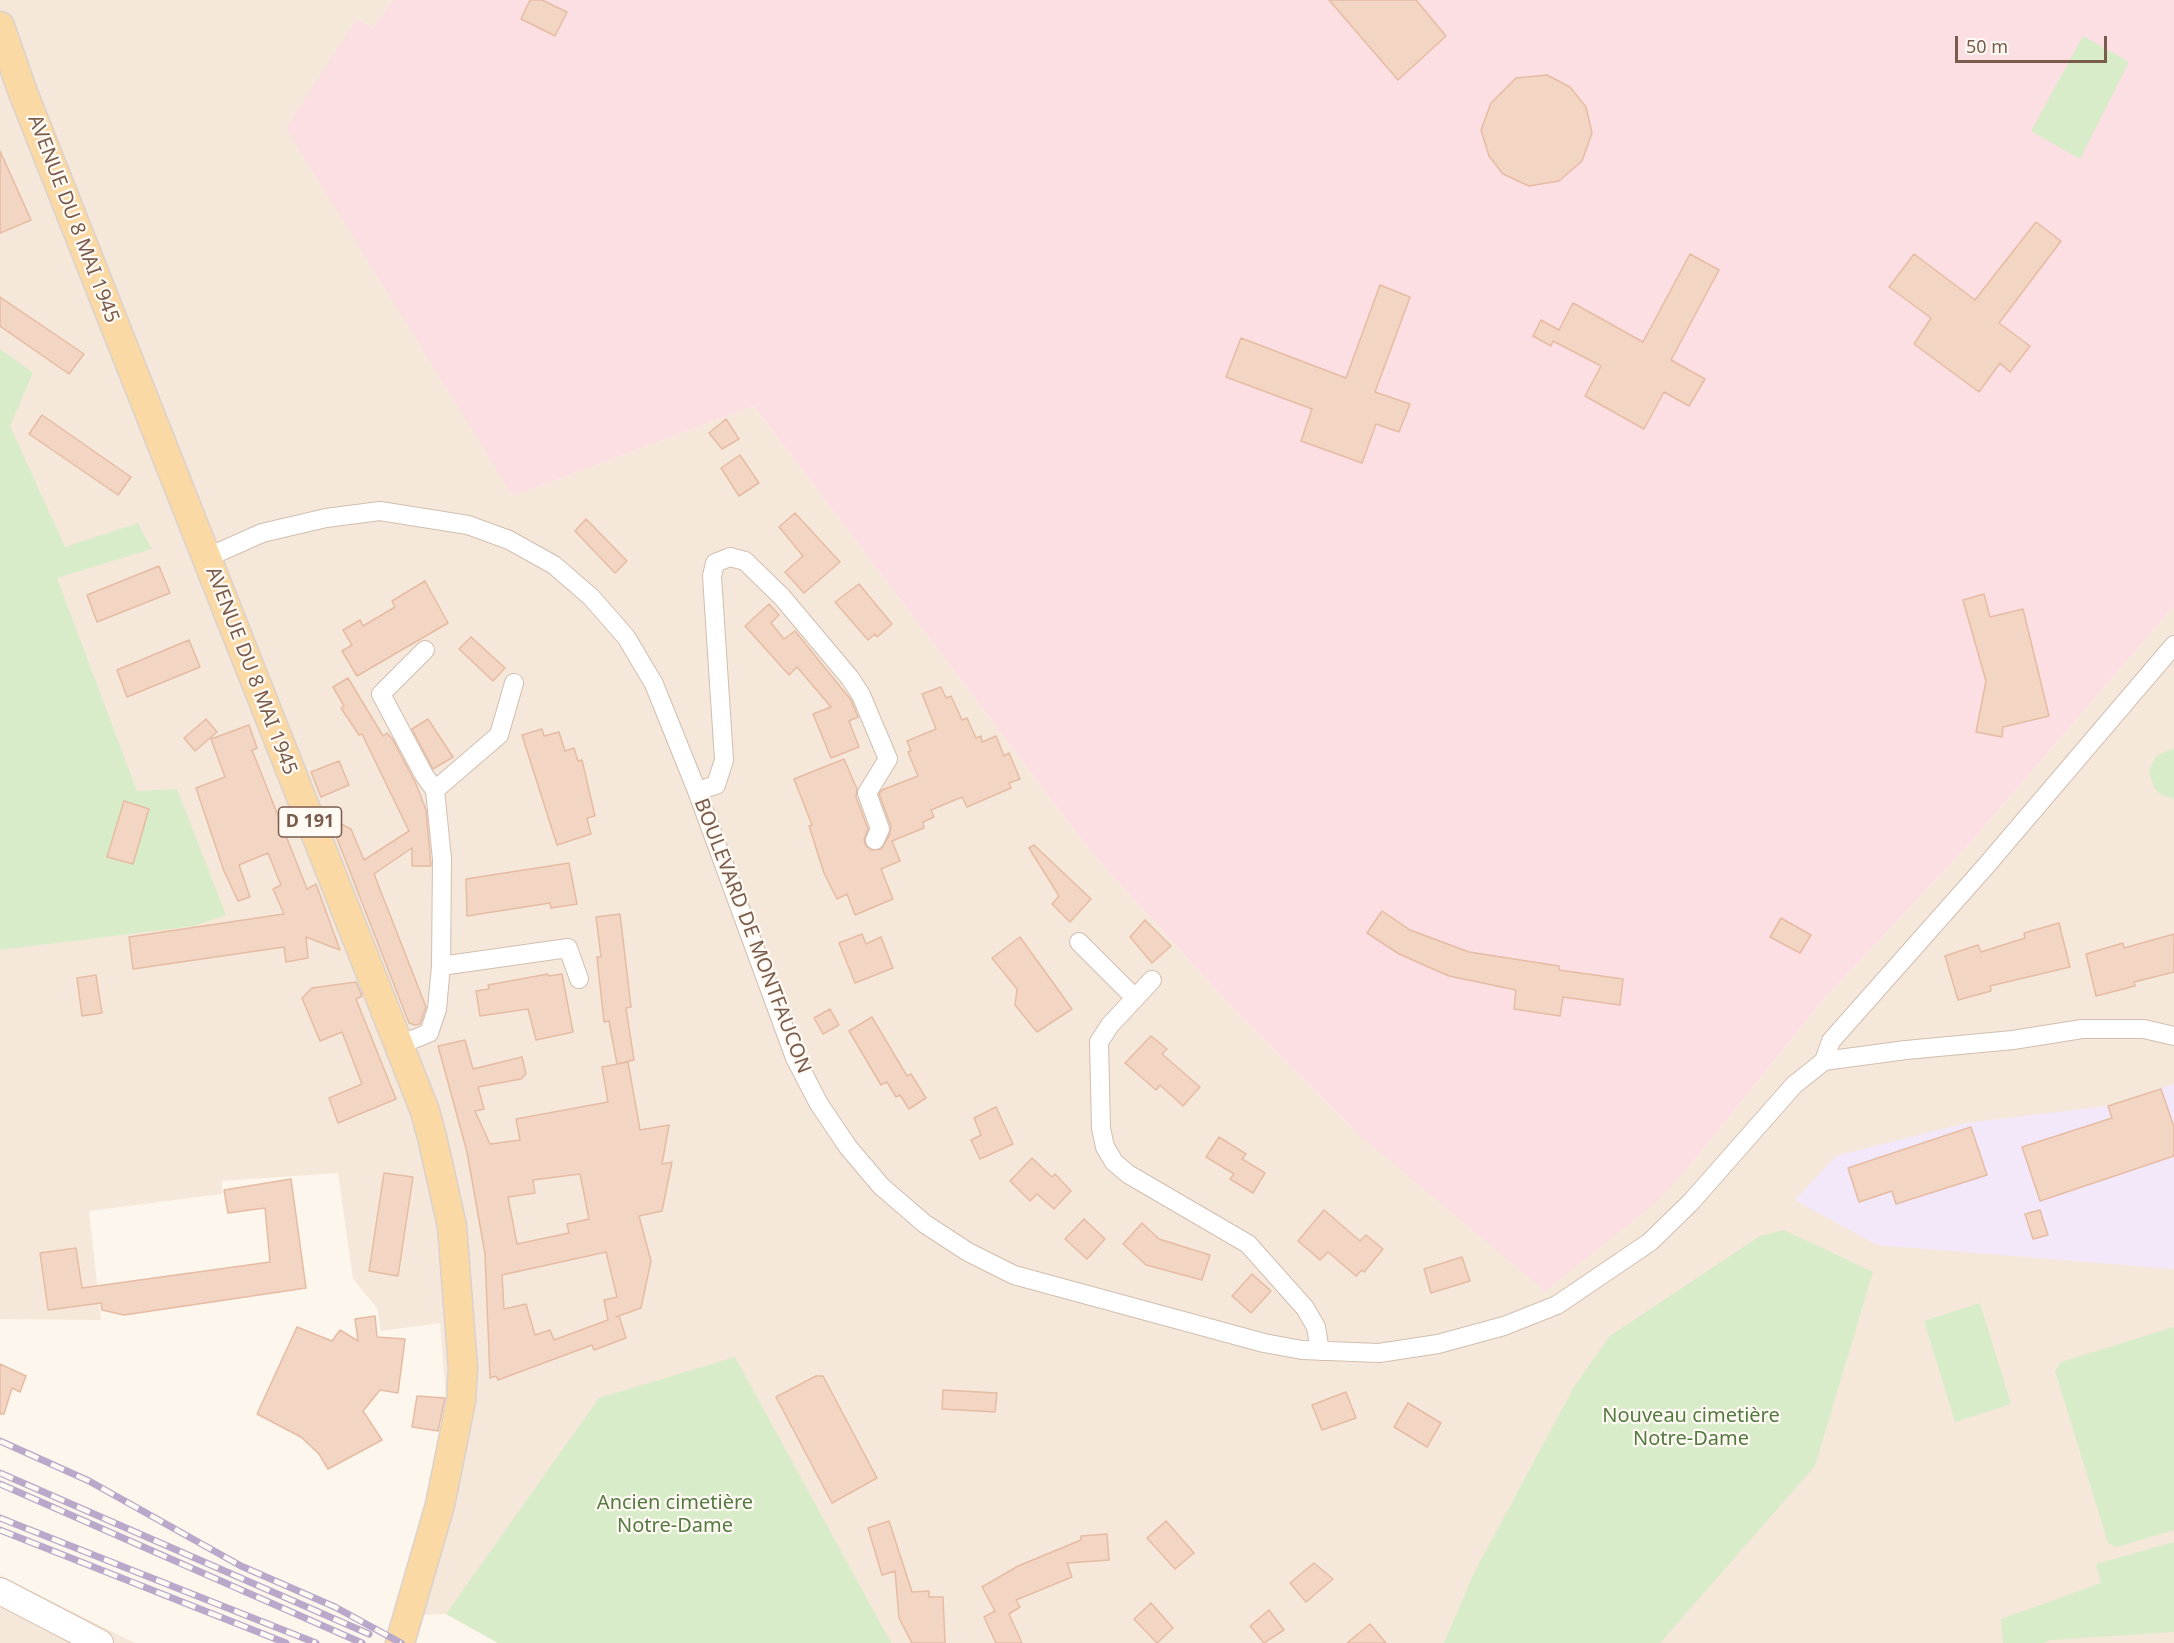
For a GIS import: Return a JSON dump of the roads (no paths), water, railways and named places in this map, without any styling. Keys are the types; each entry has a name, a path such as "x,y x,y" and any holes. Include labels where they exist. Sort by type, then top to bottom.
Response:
{"main road":[{"name":"AVENUE DU 8 MAI 1945","path":"0,26 27,101 206,558 425,1111 443,1182 453,1235 463,1368 461,1401 440,1505 400,1643"}],"street":[{"name":"BOULEVARD DE MONTFAUCON","path":"206,558 262,533 326,518 380,511 468,525 509,540 554,565 591,597 626,637 654,684 697,791 795,1058 825,1113 848,1147 881,1186 925,1224 968,1252 1014,1275 1227,1334 1302,1350 1379,1353 1438,1344 1504,1326 1557,1305 1650,1242 1698,1194 1794,1085 1824,1061"},
{"path":"697,791 716,785 724,760 712,576 715,563 730,557 745,561 813,632 861,695 888,759 867,793 880,829 875,840"},
{"path":"2174,645 1985,867 1831,1041 1824,1061 1884,1052 2013,1040 2082,1029 2144,1029 2174,1036"},
{"path":"399,1045 429,1033 436,1009 441,966 442,859 435,790 424,775 381,694 425,650"},
{"path":"435,790 499,735 514,683"},
{"path":"1080,942 1134,997"},
{"path":"441,966 568,948 579,979"},
{"path":"1152,980 1134,997 1099,1042 1101,1128 1105,1147 1114,1162 1128,1174 1248,1244 1305,1308 1316,1327 1320,1351"},
{"path":"0,1591 100,1643"}],"railway":[{"path":"0,1441 89,1481 241,1566 335,1607 401,1643"},
{"path":"0,1473 369,1634"},
{"path":"0,1484 362,1643"},
{"path":"0,1518 316,1643"},
{"path":"0,1530 286,1643"}],"park label":[{"name":"Nouveau cimetière Notre-Dame","path":"1691,1428"},
{"name":"Ancien cimetière Notre-Dame","path":"675,1514"}]}
